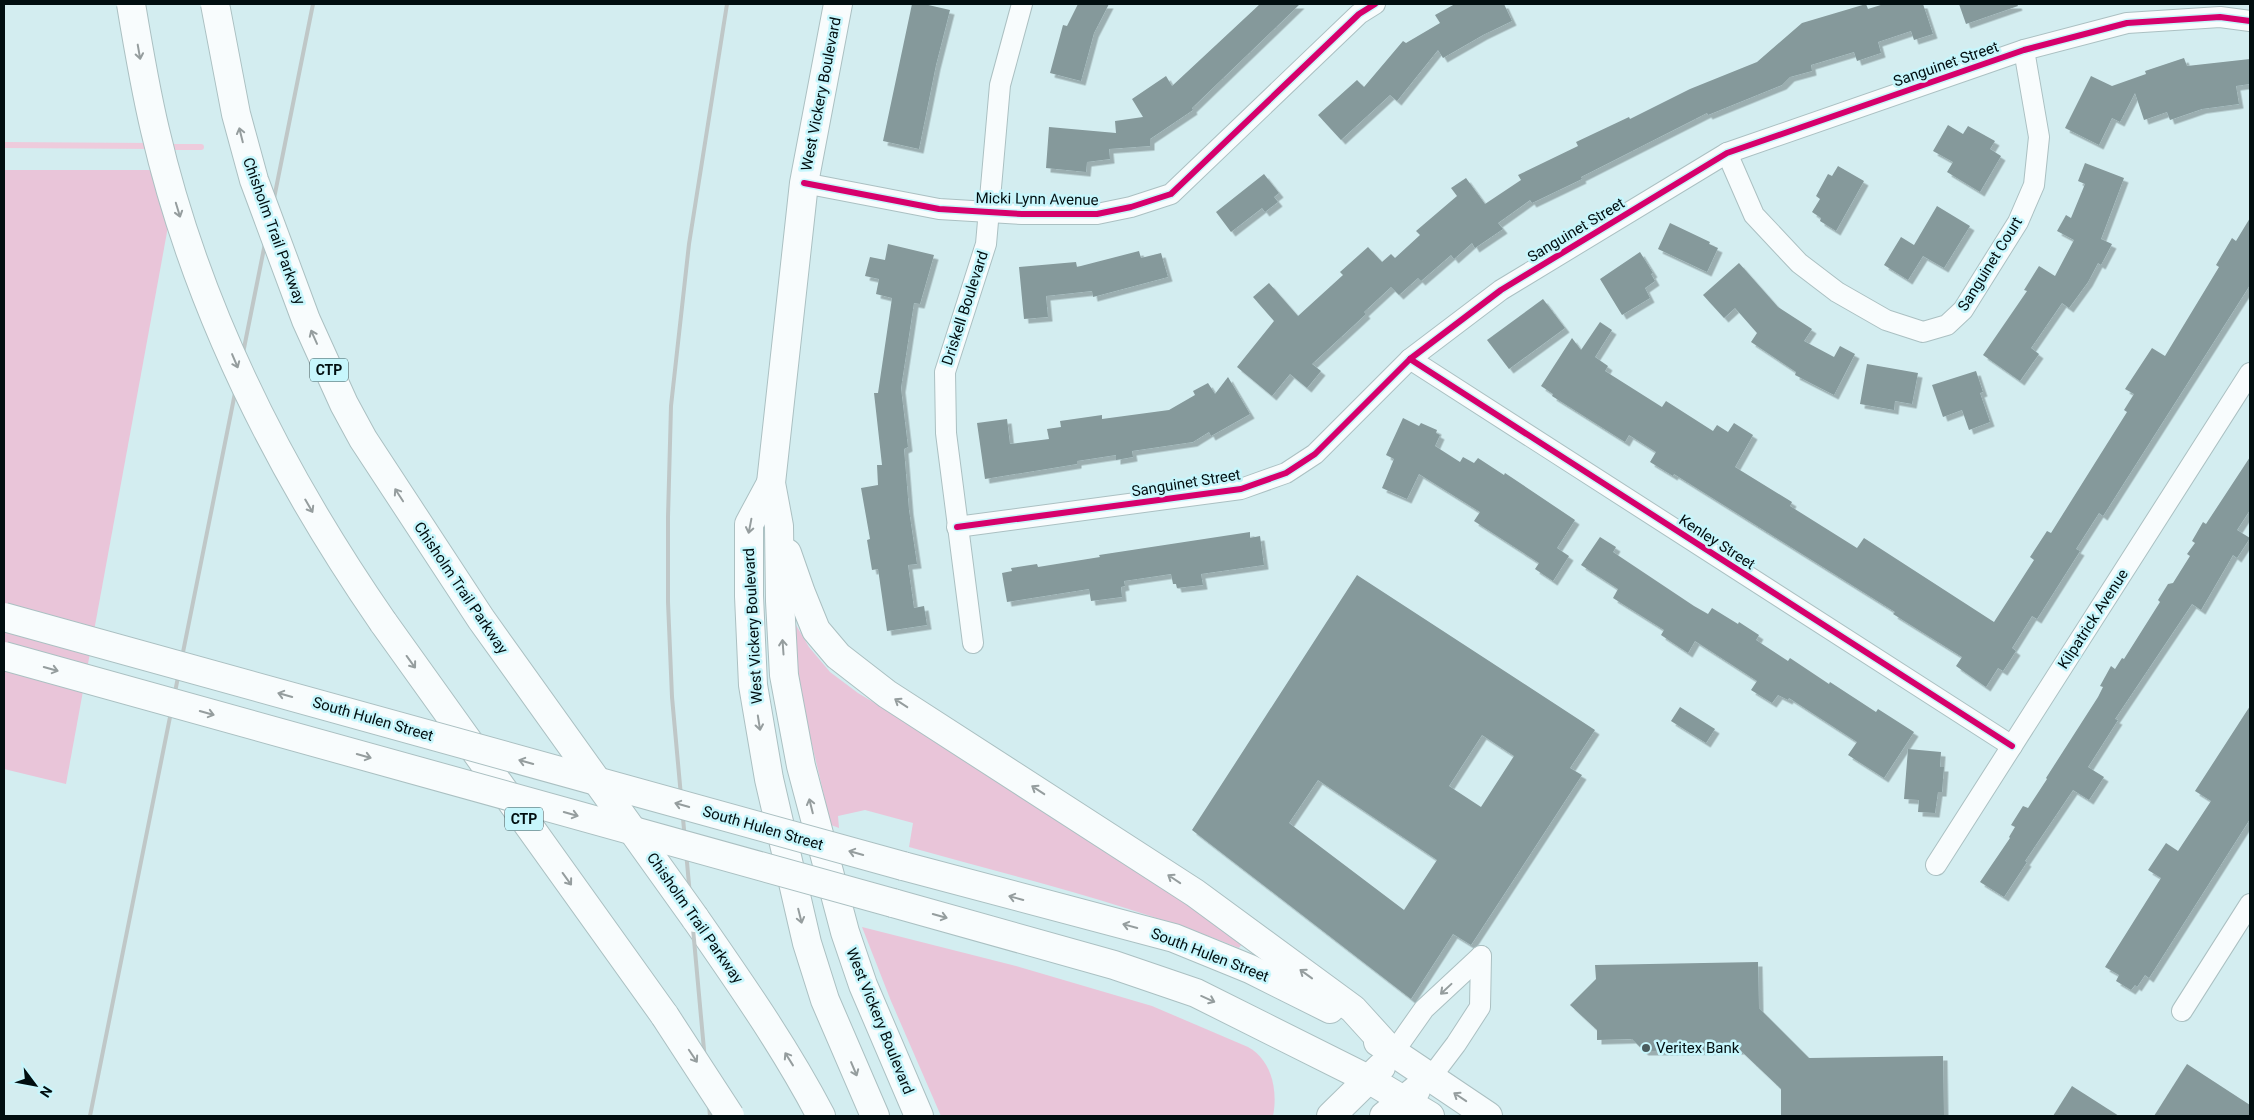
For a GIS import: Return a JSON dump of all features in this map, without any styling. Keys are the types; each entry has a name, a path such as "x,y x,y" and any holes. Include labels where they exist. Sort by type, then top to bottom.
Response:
{"main road":[{"name":"CTP","path":"131,4 155,131 188,243 230,349 267,430 305,501 353,578 666,1016 730,1116"},
{"name":"Chisholm Trail Parkway","path":"215,4 236,114 257,187 306,320 344,404 363,440 426,538 503,651 696,918 760,1012 822,1116"},
{"name":"West Vickery Boulevard","path":"838,4 804,183 771,483 779,526 780,601 784,675 801,766 837,904 860,977 919,1116"},
{"name":"West Vickery Boulevard","path":"771,483 749,524 749,596 753,685 769,779 807,943 825,1000 875,1116"},
{"path":"779,526 801,594 816,630 838,656 887,694 1195,893 1353,1008 1393,1053 1370,1080 1331,1116"},
{"name":"South Hulen Street","path":"4,617 903,866 1174,938 1250,969 1343,1016 1393,1053 1488,1116"},
{"path":"4,656 1163,980 1226,1006 1370,1080 1394,1108 1430,1116"},
{"path":"1394,1108 1430,1077"}],"street":[{"name":"Driskell Boulevard","path":"973,643 946,433 945,372 986,244 987,212 1000,85 1022,4"},
{"name":"Micki Lynn Avenue","path":"804,183 939,209 1097,214 1132,207 1171,194 1359,14 1375,4"},
{"name":"Sanguinet Street","path":"957,527 1241,488 1286,473 1315,454 1410,359 1501,290 1727,153 2024,50 2127,23 2220,17 2250,21"},
{"name":"Sanguinet Court","path":"1727,153 1754,215 1799,263 1837,292 1886,320 1923,332 1947,324 1963,310 2018,222 2034,185 2039,137 2024,50"},
{"name":"Kenley Street","path":"1410,359 2012,746"},
{"name":"Kilpatrick Avenue","path":"1936,866 2250,374"},
{"path":"2182,1011 2250,904"},
{"path":"1393,1053 1424,1009 1481,956 1480,1007 1456,1044 1430,1077"}],"shaded area":[{"path":"4,170 148,170 178,172 66,784 4,769"},
{"path":"793,620 809,647 830,672 858,693 918,729 1245,940 1239,948 1117,905 909,847 913,823 865,810 838,816 839,828 831,825 800,694"},
{"path":"862,927 1016,966 1152,1006 1248,1047 1263,1060 1268,1068 1275,1096 1273,1116 941,1116 891,1001"}],"building":[{"path":"912,4 924,4 950,10 936,65 919,149 883,141"},
{"path":"1078,4 1109,4 1094,33 1081,81 1050,73 1063,25 1067,26"},
{"path":"1260,4 1300,4 1192,108 1193,110 1150,139 1150,146 1109,149 1110,159 1087,162 1086,172 1046,168 1049,127 1116,133 1115,121 1143,117 1132,99 1166,76 1172,86"},
{"path":"1455,4 1504,4 1512,21 1443,58 1438,50 1397,101 1390,95 1341,140 1318,115 1357,80 1364,87 1403,41 1406,43 1440,23 1435,15"},
{"path":"1866,4 1868,9 1884,4 1923,4 1933,34 1914,40 1911,31 1878,42 1881,53 1857,61 1854,52 1811,65 1812,71 1790,77 1782,85 1708,115 1707,113 1581,177 1582,179 1532,203 1530,200 1498,223 1503,229 1475,248 1472,243 1454,259 1451,255 1421,281 1418,278 1399,295 1391,287 1364,312 1366,314 1312,364 1321,371 1307,388 1290,374 1272,396 1237,367 1274,321 1253,297 1269,283 1298,316 1343,275 1340,272 1368,247 1382,262 1391,254 1395,258 1420,235 1416,231 1457,196 1451,188 1466,178 1485,204 1521,180 1518,175 1578,146 1576,142 1629,117 1630,119 1690,89 1757,62 1802,23"},
{"path":"1959,4 2017,4 2018,6 1966,24"},
{"path":"2184,58 2187,66 2250,59 2250,84 2236,86 2239,104 2202,109 2170,120 2167,112 2144,120 2135,93 2120,122 2112,118 2099,145 2065,128 2091,76 2112,86 2146,74 2145,71"},
{"path":"1948,125 1963,134 1968,126 1995,141 1990,149 2001,156 1980,192 1947,172 1953,162 1933,151"},
{"path":"2085,163 2124,178 2101,239 2112,244 2101,265 2098,263 2088,282 2069,308 2062,303 2031,348 2039,354 2020,381 1983,355 2027,291 2024,290 2039,266 2055,276 2074,240 2057,231 2066,215 2071,218 2085,184 2078,181"},
{"path":"1838,166 1864,181 1836,231 1820,221 1821,218 1812,212 1820,199 1816,196 1828,174 1832,176"},
{"path":"1264,174 1279,193 1274,197 1278,202 1265,212 1262,208 1231,232 1216,212"},
{"path":"1937,206 1970,226 1944,268 1923,256 1908,280 1884,265 1901,237 1914,245"},
{"path":"2250,218 2250,285 2103,516 2099,513 2076,549 2080,551 2037,619 2032,616 2012,648 2016,651 2003,671 1998,668 1986,687 1956,666 1962,657 1893,614 1895,612 1674,474 1673,476 1650,462 1656,452 1629,435 1625,442 1552,396 1553,394 1541,386 1572,338 1581,350 1600,322 1612,330 1595,357 1608,366 1605,371 1662,407 1666,401 1713,431 1717,425 1728,432 1734,423 1753,435 1735,467 1792,502 1790,506 1857,548 1864,538 1994,622 2034,560 2030,557 2047,531 2051,533 2127,412 2124,410 2134,394 2125,389 2152,348 2165,356 2219,267 2216,265 2232,238 2236,241"},
{"path":"1670,223 1710,242 1709,244 1718,248 1707,272 1658,249"},
{"path":"888,244 934,255 920,304 914,303 901,388 908,447 904,449 909,510 917,564 908,565 914,608 924,606 927,625 887,631 878,569 872,570 867,540 870,539 861,488 878,485 877,465 882,465 874,393 878,393 892,298 876,294 879,279 865,276 870,257 885,260"},
{"path":"1139,251 1141,258 1161,253 1168,277 1093,297 1092,291 1046,296 1048,317 1024,319 1019,267 1076,262 1077,267"},
{"path":"1640,252 1653,273 1651,274 1655,281 1645,288 1650,298 1622,315 1600,279"},
{"path":"1739,263 1778,307 1812,329 1804,341 1834,357 1840,346 1855,354 1834,395 1795,375 1796,372 1751,342 1757,333 1735,308 1724,318 1703,295"},
{"path":"1543,299 1565,328 1509,369 1487,340"},
{"path":"1867,364 1918,373 1912,404 1895,401 1894,410 1860,404"},
{"path":"1976,371 1983,392 1980,393 1990,422 1969,430 1962,410 1943,417 1932,385"},
{"path":"1228,377 1250,414 1211,436 1209,432 1193,442 1132,451 1133,457 1116,460 1116,455 1077,461 1077,464 985,479 977,423 1007,419 1010,444 1049,439 1047,429 1061,427 1060,421 1102,415 1102,419 1169,410 1195,395 1193,391 1208,383 1215,394"},
{"path":"1403,418 1419,426 1421,423 1437,430 1436,433 1440,435 1435,446 1460,462 1463,457 1474,463 1478,458 1504,475 1505,473 1575,520 1557,548 1569,556 1553,581 1535,569 1539,563 1474,521 1480,512 1419,474 1407,499 1382,488 1394,459 1386,455"},
{"path":"2250,457 2250,510 2237,530 2250,538 2237,558 2233,555 2201,610 2192,604 2115,719 2118,720 2088,767 2104,777 2089,800 2073,790 2025,861 2027,862 2004,897 1980,882 2010,838 2015,827 2011,825 2023,806 2028,808 2047,779 2098,697 2103,687 2100,686 2111,666 2115,669 2122,658 2124,659 2160,602 2158,600 2168,584 2173,583 2190,556 2187,554 2195,543 2192,541 2203,522 2206,524"},
{"path":"1250,532 1250,538 1260,536 1264,565 1201,574 1203,585 1177,588 1176,584 1173,584 1171,574 1124,581 1125,586 1121,587 1122,597 1091,601 1089,589 1007,602 1002,573 1012,571 1011,568 1037,564 1038,567 1100,557 1099,555"},
{"path":"1600,537 1616,547 1613,552 1694,606 1708,614 1712,608 1738,624 1739,622 1759,635 1756,640 1788,661 1790,658 1829,684 1830,682 1876,712 1878,709 1914,732 1884,778 1848,755 1857,742 1789,698 1788,700 1778,695 1772,703 1751,690 1757,681 1695,641 1688,653 1661,635 1664,630 1613,598 1618,589 1581,565"},
{"path":"1357,575 1595,730 1570,768 1582,775 1471,945 1453,934 1411,999 1192,830","holes":["1482,735 1514,756 1481,807 1449,786","1318,780 1437,860 1404,910 1289,823"]},
{"path":"2250,706 2250,819 2149,978 2145,975 2137,987 2135,985 2131,990 2116,981 2119,975 2105,967 2161,878 2148,870 2166,843 2178,851 2211,801 2195,791"},
{"path":"1680,707 1715,729 1706,743 1671,721"},
{"path":"1908,749 1941,752 1940,767 1944,767 1942,792 1938,792 1935,813 1918,812 1919,800 1904,799"},
{"path":"1758,962 1759,1008 1809,1058 1943,1056 1944,1116 1781,1116 1781,1089 1740,1050 1644,1051 1632,1039 1597,1040 1597,1030 1570,1005 1596,979 1595,965"},
{"path":"2187,1064 2250,1105 2250,1116 2154,1116"},
{"path":"2072,1086 2119,1116 2053,1116"}],"waterway":[{"path":"4,145 152,146"},
{"path":"167,147 201,147"}],"railway":[{"path":"90,1116 313,4"},
{"path":"710,1116 672,697 668,602 668,517 671,406 689,244 727,4"}],"cycle path":[{"path":"804,183 939,209 1022,214 1097,214 1131,207 1171,194 1359,14 1375,4"},
{"path":"957,527 1241,489 1286,473 1315,454 1410,359 1501,290 1727,153 2024,50 2127,23 2220,17 2250,21"},
{"path":"1410,359 2012,746"}],"place":[{"name":"Veritex Bank","path":"1646,1048"}]}
